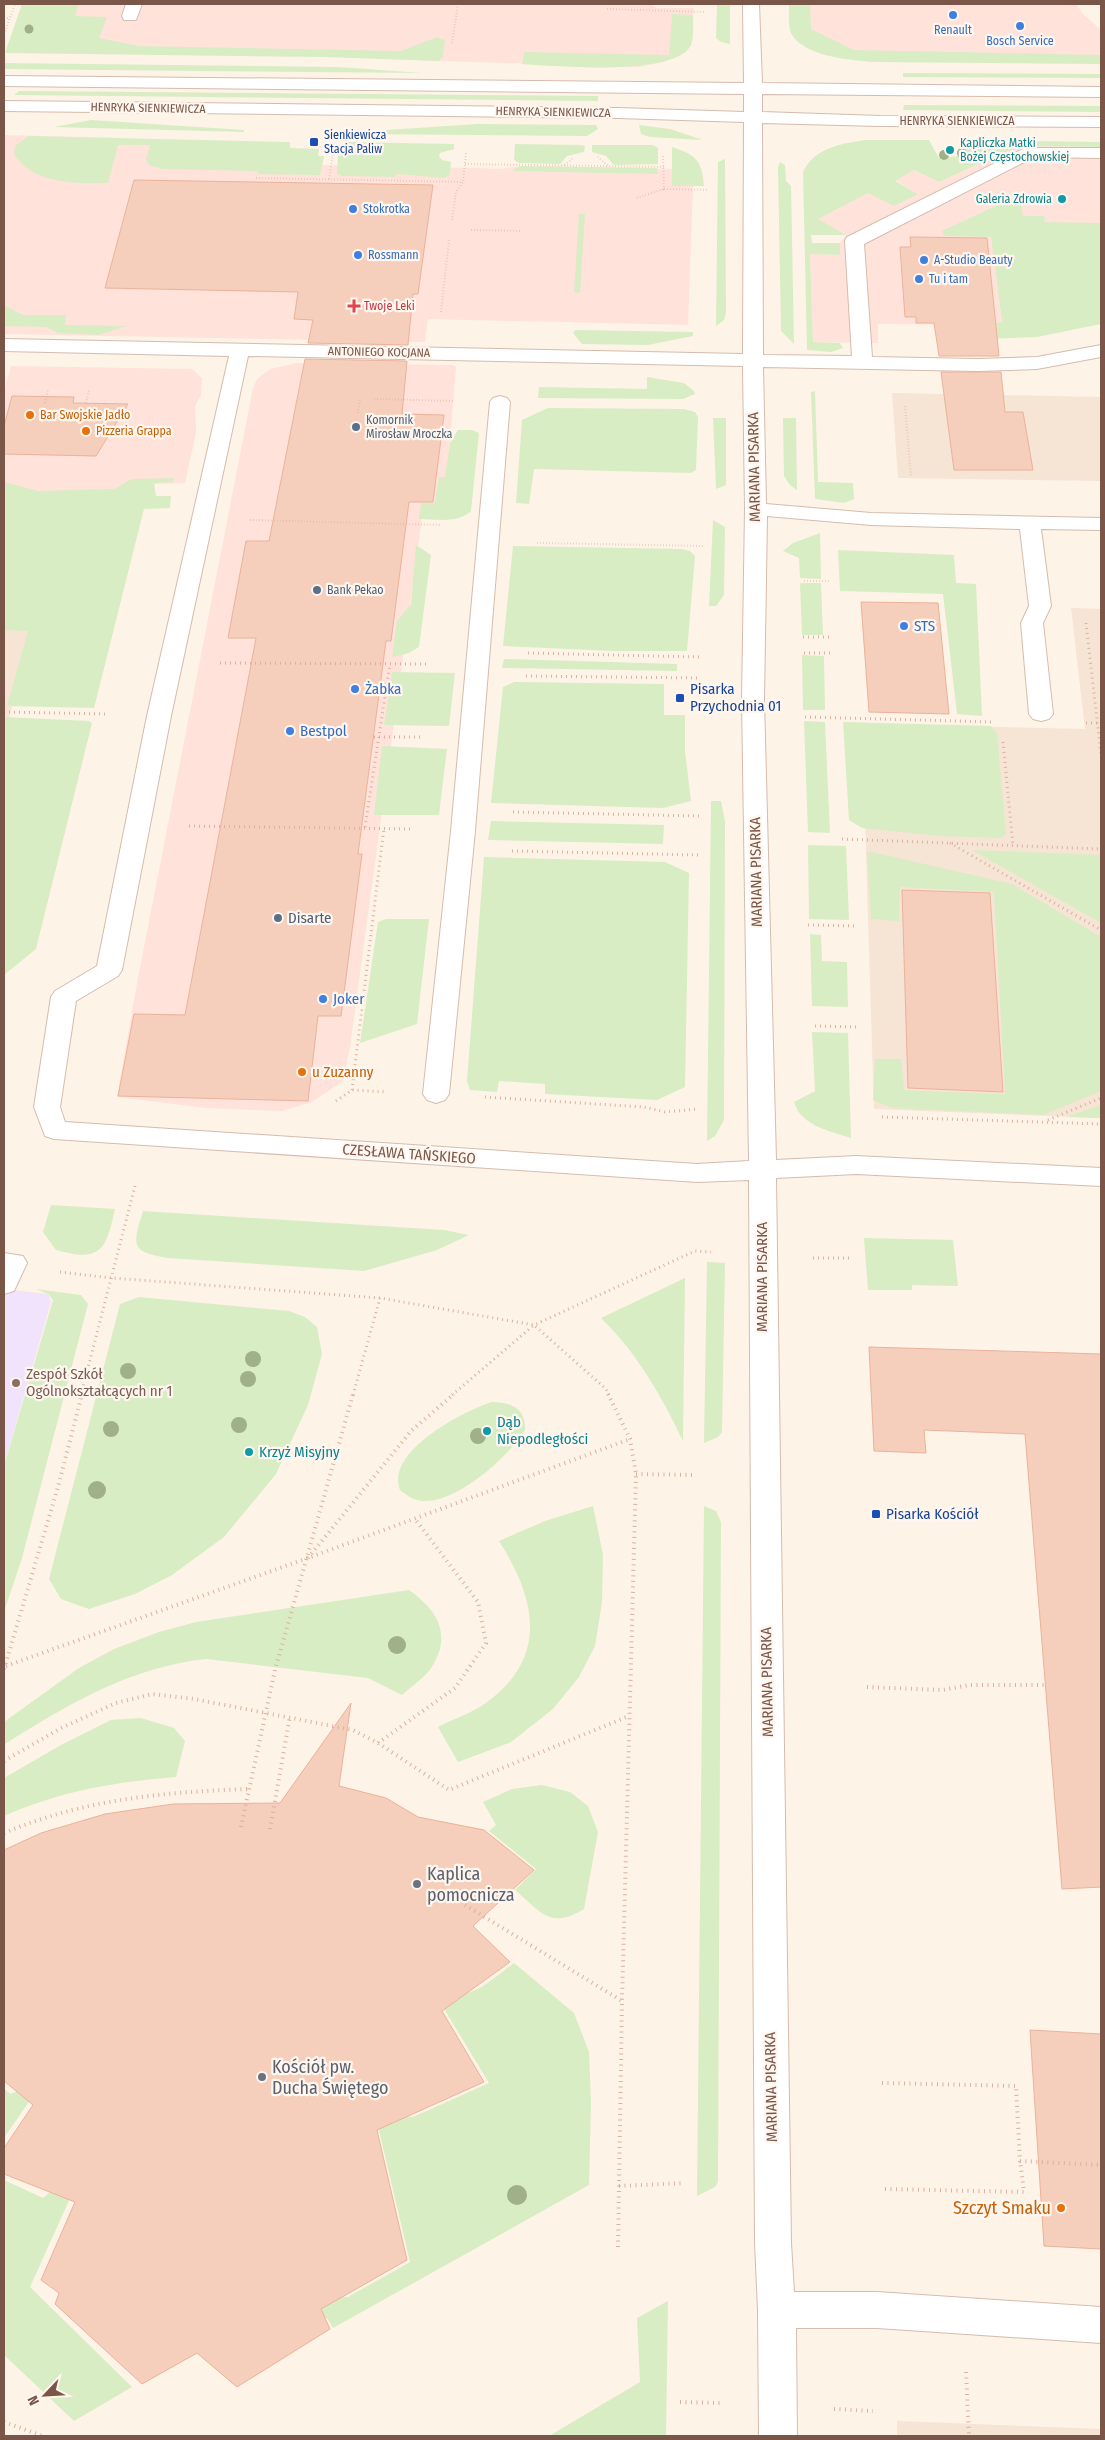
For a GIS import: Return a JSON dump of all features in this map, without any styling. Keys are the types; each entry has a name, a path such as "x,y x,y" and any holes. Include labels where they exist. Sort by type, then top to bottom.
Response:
{"street":[{"name":"MARIANA PISARKA","path":"751,4 753,89 753,408 756,509 753,700 763,1170 762,1255 773,2242 777,2310 778,2436"},
{"name":"HENRYKA SIENKIEWICZA","path":"4,81 1101,92"},
{"name":"HENRYKA SIENKIEWICZA","path":"4,107 618,112 880,121 1101,122"},
{"path":"862,363 854,241 1031,152 1101,152"},
{"name":"ANTONIEGO KOCJANA","path":"4,345 978,365 1037,363 1101,351"},
{"path":"136,826 240,349"},
{"path":"436,1094 463,831 500,402"},
{"path":"756,509 915,521 1101,524"},
{"path":"1030,524 1040,606 1032,623 1041,714"},
{"name":"CZESŁAWA TAŃSKIEGO","path":"136,826 109,970 64,997 47,1106 54,1130 697,1173 856,1165 1101,1177"},
{"path":"777,2310 878,2310 1101,2325"}],"path":[{"path":"4,34 15,4"},
{"path":"451,51 458,4"},
{"path":"607,9 705,12"},
{"path":"4,18 10,18"},
{"path":"329,179 335,146"},
{"path":"452,220 456,192 462,182 467,148"},
{"path":"594,156 601,158 608,166"},
{"path":"465,164 664,168 664,189"},
{"path":"256,178 462,182"},
{"path":"637,198 664,189 704,190"},
{"path":"471,230 521,230"},
{"path":"441,314 449,240"},
{"path":"352,398 452,401"},
{"path":"358,413 360,399"},
{"path":"904,404 915,521"},
{"path":"203,519 703,546"},
{"path":"801,581 829,581"},
{"path":"1085,618 1101,754"},
{"path":"803,637 832,637"},
{"path":"804,653 833,653"},
{"path":"172,662 478,664 700,656"},
{"path":"366,827 390,664"},
{"path":"478,664 700,678"},
{"path":"4,712 159,716"},
{"path":"805,717 1001,722"},
{"path":"1079,723 1097,723"},
{"path":"1003,741 1013,846"},
{"path":"463,831 700,816"},
{"path":"136,826 366,827 463,831 699,855"},
{"path":"352,1090 384,828"},
{"path":"842,840 1101,849"},
{"path":"949,843 1101,930"},
{"path":"808,925 858,926"},
{"path":"815,1026 860,1026"},
{"path":"1045,1121 1101,1098"},
{"path":"872,1117 1101,1124"},
{"path":"5,1667 58,1487 147,1136"},
{"path":"308,1558 411,1431 534,1325 695,1251"},
{"path":"807,1258 853,1258"},
{"path":"7,1270 380,1298 534,1325 606,1388 630,1439 636,1474 622,2001 618,2247"},
{"path":"241,1827 275,1670 380,1298"},
{"path":"5,1667 630,1439"},
{"path":"636,1474 693,1475"},
{"path":"378,1742 455,1688 486,1643 478,1602 415,1518"},
{"path":"867,1687 942,1690 970,1685 1044,1686"},
{"path":"4,1761 61,1728 116,1703 152,1694 194,1699 290,1716 353,1730 378,1742 450,1790 629,1716"},
{"path":"270,1829 290,1716"},
{"path":"4,1833 32,1820 118,1797 172,1791 250,1789"},
{"path":"465,1905 622,2001"},
{"path":"882,2083 1016,2086 1020,2160 1024,2192 885,2189"},
{"path":"1020,2160 1101,2165"},
{"path":"619,2186 684,2183"},
{"path":"964,2317 969,2436"},
{"path":"680,2402 723,2403"},
{"path":"830,2409 873,2411"},
{"path":"4,2422 43,2436"}],"shaded area":[{"path":"73,4 651,4 657,8 694,8 691,45 685,52 663,62 638,67 438,61 136,46 98,39 68,16"},
{"path":"792,4 1076,4 1083,14 1101,30 1101,57 869,58 795,29"},
{"path":"4,135 120,138 118,145 170,145 166,162 501,169 520,166 672,169 673,185 693,186 688,325 428,319 425,342 4,334"},
{"path":"1030,146 1101,147 1101,223 991,236 1002,322 987,325 878,324 878,343 813,342 810,254 840,255 840,243 846,235 817,219 868,193 918,194 895,180 914,170 939,182 1002,153"},
{"path":"297,363 453,365 456,367 444,513 422,517 350,1047 343,1081 312,1102 282,1111 206,1108 117,1097 137,983 253,388 257,379 270,369"},
{"path":"11,366 192,369 202,378 201,395 195,406 196,433 185,483 154,484 151,496 4,494 4,391"},
{"path":"892,393 1101,397 1101,481 898,478"},
{"path":"1071,608 1101,609 1101,1118 874,1109 862,724 1085,729"},
{"path":"4,629 32,629 4,738"},
{"name":"Zespół Szkół Ogólnokształcących nr 1","path":"4,1289 48,1294 51,1302 4,1465"},
{"path":"897,2421 1101,2429 1101,2436 897,2436"}],"green space":[{"path":"22,4 79,4 75,16 107,17 99,38 139,46 401,51 437,37 445,40 443,57 439,61 323,57 5,53"},
{"path":"717,4 730,4 730,44 721,42 716,38"},
{"path":"810,4 811,29 854,50 1101,55 1101,64 871,62 839,58 816,52 797,41 789,27 789,5"},
{"path":"672,14 693,15 692,42 681,55 663,62 639,66 612,67 522,64 524,52 669,55"},
{"path":"4,63 338,67 422,73 4,69"},
{"path":"903,73 1101,74 1101,78 903,77"},
{"path":"19,91 598,96 598,101 14,95"},
{"path":"904,105 1101,106 1101,112 903,110"},
{"path":"91,120 244,130 244,132 54,127"},
{"path":"477,124 596,125 598,129 587,136 358,134 357,132"},
{"path":"639,125 670,129 703,140 650,137 641,134"},
{"path":"28,136 290,142 290,148 319,149 318,156 324,156 320,175 258,174 258,171 162,169 149,165 146,160 150,145 118,145 108,183 82,183 44,177 32,172 22,164 14,154 15,146"},
{"path":"865,140 929,140 939,158 968,155 959,140 1101,142 1101,147 1030,146 1002,153 939,182 914,170 895,181 918,194 894,206 868,193 818,219 846,235 811,235 812,243 840,243 840,255 810,254 813,342 840,343 843,348 831,352 807,350 803,172 814,157 821,152 846,143"},
{"path":"347,142 454,144 454,149 440,153 439,156 442,160 451,162 450,175 444,178 397,174 395,177 343,176 337,174 338,156 343,155"},
{"path":"515,144 585,146 584,152 567,156 560,164 519,163 514,160"},
{"path":"592,145 653,145 658,148 658,164 614,165 606,156 592,152"},
{"path":"672,147 687,153 696,160 702,170 704,186 672,186"},
{"path":"725,159 726,313 724,320 716,326 718,162"},
{"path":"780,162 785,165 786,181 791,186 794,344 781,331 778,167"},
{"path":"520,166 657,168 658,174 512,171"},
{"path":"1006,201 1020,201 1023,216 1044,216 1045,222 1101,223 1101,324 1037,337 985,339 987,325 1002,322 991,237 944,236 942,231"},
{"path":"579,214 585,214 580,293 574,292"},
{"path":"4,305 23,315 66,315 65,325 126,326 98,335 58,333 46,327 4,326"},
{"path":"575,330 693,332 693,336 648,345 582,344 573,333"},
{"path":"647,377 684,383 695,394 683,399 538,398 539,387 647,389"},
{"path":"815,391 818,482 853,483 854,499 844,503 815,499 811,392"},
{"path":"548,408 684,409 695,412 698,417 696,470 691,473 534,469 529,504 516,503 522,420"},
{"path":"713,418 726,418 726,485 716,489"},
{"path":"783,418 796,418 797,490 790,485 784,476"},
{"path":"458,430 472,430 479,433 471,511 460,518 440,520 419,519 421,503 435,503 439,477 445,477 450,443"},
{"path":"174,478 173,482 154,483 156,496 171,496 170,508 144,509 94,708 7,706 28,631 4,630 4,482 38,491 114,489 132,479"},
{"path":"713,520 725,527 724,595 716,606 709,606"},
{"path":"820,533 821,579 800,578 799,558 783,551 793,543"},
{"path":"416,545 431,555 419,647 409,653 392,657 397,621 411,604"},
{"path":"513,546 681,549 690,551 695,556 687,651 613,651 503,646"},
{"path":"838,550 954,555 956,583 976,584 982,716 957,714 943,594 840,591"},
{"path":"800,583 821,583 823,635 802,635"},
{"path":"802,655 824,656 825,710 803,710"},
{"path":"504,659 677,664 677,671 502,668"},
{"path":"392,672 455,673 449,726 384,725"},
{"path":"514,682 664,684 664,715 685,715 685,751 691,801 663,808 491,803 503,687"},
{"path":"4,717 89,721 92,723 36,949 4,975"},
{"path":"804,721 825,722 830,833 808,832"},
{"path":"843,722 991,726 997,734 1006,834 1001,838 940,836 862,828 849,820"},
{"path":"382,746 447,749 439,815 374,815"},
{"path":"711,801 721,801 725,821 724,1120 715,1136 707,1141"},
{"path":"491,821 664,825 663,844 488,840"},
{"path":"808,845 846,846 849,920 809,919"},
{"path":"972,850 1101,855 1101,923"},
{"path":"867,851 1012,884 1101,937 1101,1091 1043,1115 892,1108 873,1100 875,1059 901,1059 904,1090 1005,1094 994,892 900,887 899,921 871,919"},
{"path":"484,857 665,862 689,873 685,1087 657,1100 545,1094 545,1084 499,1081 497,1092 470,1090 467,1081"},
{"path":"386,919 429,919 417,1024 360,1043 378,922"},
{"path":"810,934 821,935 822,961 847,962 848,1007 812,1006"},
{"path":"812,1032 848,1033 851,1138 826,1130 810,1122 803,1117 794,1102 815,1091"},
{"path":"1101,1105 1101,1118 1068,1117 1069,1116"},
{"path":"51,1205 115,1209 105,1243 93,1253 83,1255 56,1250 43,1232"},
{"path":"143,1211 444,1230 469,1235 437,1250 364,1271 168,1258 146,1253 137,1245 137,1232"},
{"path":"864,1238 953,1240 958,1286 912,1285 912,1290 868,1290"},
{"path":"707,1262 725,1263 722,1432 718,1437 704,1443"},
{"path":"685,1278 683,1441 666,1407 637,1360 601,1318"},
{"path":"36,1289 81,1295 88,1304 22,1558 4,1612 4,1466 53,1300 48,1294"},
{"path":"139,1297 289,1311 305,1317 317,1327 322,1354 308,1405 276,1474 224,1537 172,1575 135,1594 89,1609 61,1599 49,1579 120,1304"},
{"path":"492,1402 506,1403 516,1408 525,1423 525,1430 506,1454 477,1478 446,1497 430,1501 417,1500 400,1490 398,1476 404,1461 415,1448 429,1435 446,1424 463,1414"},
{"path":"593,1506 603,1555 602,1602 595,1646 579,1677 553,1709 511,1742 458,1762 438,1727 486,1703 506,1685 520,1666 528,1647 530,1626 528,1606 512,1563 499,1541 545,1521"},
{"path":"704,1506 716,1511 721,1522 718,2182 715,2187 697,2196"},
{"path":"409,1590 427,1605 433,1614 441,1632 441,1642 439,1653 433,1665 423,1677 402,1695 368,1678 206,1659 178,1663 126,1679 52,1715 5,1744 4,1722 79,1668 114,1649 159,1632 196,1622"},
{"path":"141,1718 174,1728 185,1741 176,1777 88,1789 46,1800 4,1816 4,1778 61,1745 111,1720"},
{"path":"542,1785 570,1792 588,1806 598,1832 584,1909 563,1918 546,1916 515,1890 536,1869 489,1831 496,1825 483,1802 512,1789"},
{"path":"514,1963 574,2013 589,2052 591,2103 589,2185 333,2328 327,2318 319,2322 321,2285 332,2296 348,2297 410,2262 373,2105 394,2114 413,2117 489,2083 435,1994 461,1994 478,1989"},
{"path":"39,2081 41,2084 4,2138 4,2089 11,2094"},
{"path":"71,2173 80,2176 30,2287 132,2387 74,2421 4,2355 4,2180 43,2198"},
{"path":"668,2301 666,2436 549,2436 640,2382 637,2318"}],"building":[{"path":"134,180 433,185 418,294 413,294 408,345 308,343 313,320 294,319 298,292 105,288"},
{"path":"910,237 987,238 999,356 939,356 934,323 916,323 916,317 905,317 900,247 911,247"},
{"path":"305,359 407,361 402,414 444,415 433,502 409,502 391,641 386,641 358,854 362,854 341,1016 318,1016 308,1101 118,1096 134,1014 185,1015 256,638 228,638 246,541 269,541"},
{"path":"941,372 1001,372 1005,412 1023,412 1033,470 954,470"},
{"path":"12,396 74,397 73,403 128,404 96,456 4,454 4,426"},
{"path":"861,602 938,603 949,714 869,712"},
{"path":"902,890 990,893 1003,1092 908,1088"},
{"path":"869,1347 1101,1354 1101,1887 1062,1889 1025,1434 924,1430 926,1453 874,1451"},
{"name":"Kościół pw. Ducha Świętego","path":"351,1703 339,1786 386,1798 418,1817 484,1830 534,1870 473,1926 510,1962 442,2011 484,2082 377,2130 407,2260 321,2309 330,2329 237,2387 197,2353 142,2384 55,2304 59,2293 41,2280 75,2202 4,2174 4,2148 33,2105 4,2081 4,1850 41,1833 105,1814 173,1804 280,1803"},
{"path":"1030,2030 1101,2034 1101,2249 1044,2246"}],"place":[{"name":"Renault","path":"953,15"},
{"name":"Bosch Service","path":"1020,26"},
{"name":"Sienkiewicza Stacja Paliw","path":"314,142"},
{"name":"Kapliczka Matki Bożej Częstochowskiej","path":"950,150"},
{"name":"Galeria Zdrowia","path":"1062,199"},
{"name":"Stokrotka","path":"353,209"},
{"name":"Rossmann","path":"358,255"},
{"name":"A-Studio Beauty","path":"924,260"},
{"name":"Tu i tam","path":"919,279"},
{"name":"Twoje Leki","path":"354,306"},
{"name":"Bar Swojskie Jadło","path":"30,415"},
{"name":"Komornik Mirosław Mroczka","path":"356,427"},
{"name":"Pizzeria Grappa","path":"86,431"},
{"name":"Bank Pekao","path":"317,590"},
{"name":"STS","path":"904,626"},
{"name":"Żabka","path":"355,689"},
{"name":"Pisarka Przychodnia 01","path":"680,698"},
{"name":"Bestpol","path":"290,731"},
{"name":"Disarte","path":"278,918"},
{"name":"Joker","path":"323,999"},
{"name":"u Zuzanny","path":"302,1072"},
{"name":"Zespół Szkół Ogólnokształcących nr 1","path":"16,1383"},
{"name":"Dąb Niepodległości","path":"487,1431"},
{"name":"Krzyż Misyjny","path":"249,1452"},
{"name":"Pisarka Kościół","path":"876,1514"},
{"name":"Kaplica pomocnicza","path":"417,1884"},
{"name":"Kościół pw. Ducha Świętego","path":"262,2077"},
{"name":"Szczyt Smaku","path":"1061,2208"}]}
